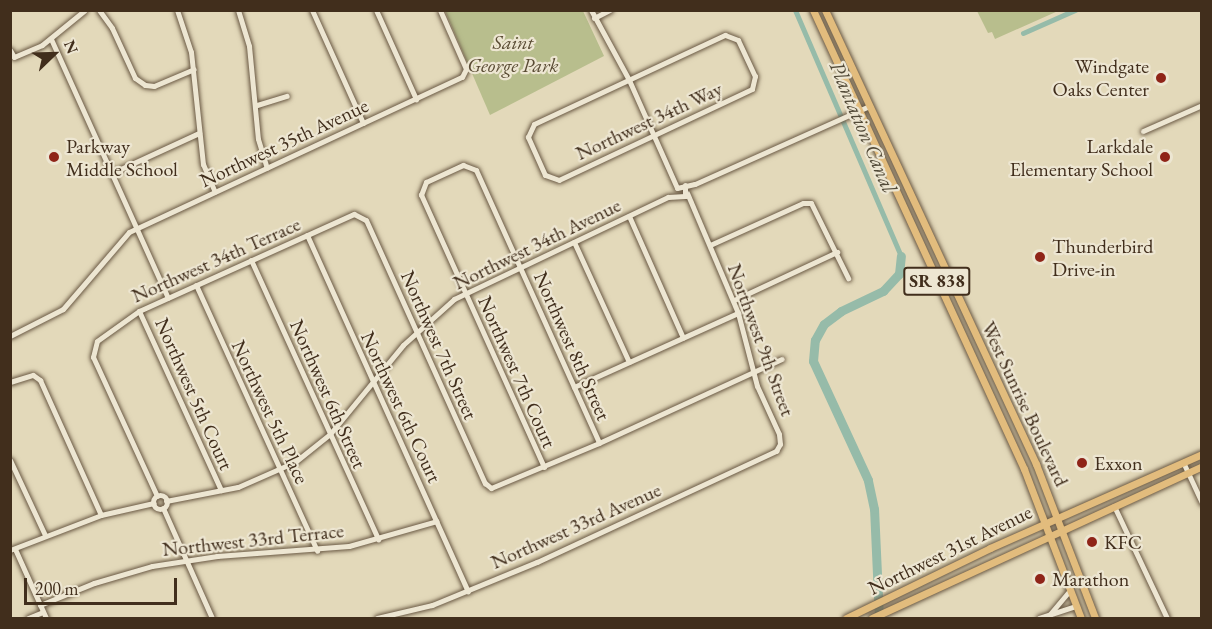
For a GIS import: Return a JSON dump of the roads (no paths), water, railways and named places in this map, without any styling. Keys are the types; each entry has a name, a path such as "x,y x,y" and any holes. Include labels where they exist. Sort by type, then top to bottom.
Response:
{"main road":[{"name":"West Sunrise Boulevard","path":"813,10 1024,469 1081,618"},
{"name":"West Sunrise Boulevard","path":"825,10 1057,517 1095,618"},
{"name":"Northwest 31st Avenue","path":"846,618 1057,517 1202,454"},
{"name":"Northwest 31st Avenue","path":"872,618 1202,466"},
{"path":"922,596 931,579"}],"street":[{"path":"10,50 14,57 51,39 85,10"},
{"path":"99,10 112,28 135,78 145,86 154,86 194,69"},
{"path":"177,10 194,69 203,164 214,192"},
{"path":"238,10 249,46 257,105 258,139 267,168"},
{"path":"312,10 363,123"},
{"path":"376,10 416,99"},
{"name":"Northwest 35th Avenue","path":"10,336 63,309 121,240 137,228 416,99 465,73 440,10"},
{"name":"Northwest 9th Street","path":"591,10 629,80 671,172 710,245 734,300 753,372 780,444"},
{"path":"594,18 610,10"},
{"name":"Northwest 34th Way","path":"725,35 733,36 755,83 752,89 551,180 544,175 528,137 534,124 629,80 725,35"},
{"path":"51,39 168,298"},
{"path":"257,105 287,96"},
{"path":"1143,130 1202,105"},
{"path":"682,190 869,106"},
{"path":"112,173 199,132"},
{"name":"Northwest 7th Court","path":"470,165 426,182 421,190 544,467"},
{"name":"Northwest 8th Street","path":"470,165 519,266 599,443"},
{"name":"Northwest 34th Avenue","path":"166,501 221,490 280,470 330,434 417,331 465,293 682,190"},
{"path":"710,245 803,203 811,203 848,278"},
{"name":"Northwest 34th Terrace","path":"157,496 93,349 97,341 139,311 354,214 360,215"},
{"name":"Northwest 7th Street","path":"360,215 366,220 485,483 491,488 544,467"},
{"path":"629,216 683,338"},
{"name":"Northwest 6th Court","path":"307,235 468,591"},
{"path":"574,242 629,362"},
{"path":"734,300 837,252"},
{"name":"Northwest 6th Street","path":"251,260 378,539"},
{"name":"Northwest 5th Place","path":"196,285 317,551"},
{"name":"Northwest 5th Court","path":"139,311 221,490"},
{"path":"574,387 738,312"},
{"path":"544,467 782,359"},
{"path":"10,382 33,375 40,380 101,515"},
{"name":"Northwest 33rd Avenue","path":"376,618 468,591 776,451 780,444"},
{"path":"10,460 45,535"},
{"path":"1183,462 1202,503"},
{"path":"153,503 157,496 166,501 163,508"},
{"path":"46,618 13,550 45,535 101,515 153,503 163,508 212,618"},
{"path":"1114,506 1167,618"},
{"name":"Northwest 33rd Terrace","path":"40,605 93,583 186,560 317,551 378,539 436,521"},
{"path":"1048,615 1070,590"},
{"path":"1039,618 1076,606"},
{"path":"28,618 43,612"}],"waterway":[{"name":"Plantation Canal","path":"795,10 901,256"},
{"path":"1023,33 1075,10"},
{"path":"879,618 874,509 868,480 813,361 815,340 824,324 841,311 883,291 899,274 901,256"}],"place":[{"name":"Windgate Oaks Center","path":"1161,78"},
{"name":"Parkway Middle School","path":"54,157"},
{"name":"Larkdale Elementary School","path":"1165,157"},
{"name":"Thunderbird Drive-in","path":"1040,257"},
{"name":"Exxon","path":"1082,463"},
{"name":"KFC","path":"1092,542"},
{"name":"Marathon","path":"1040,579"}],"park label":[{"name":"Saint George Park","path":"513,54"}]}
